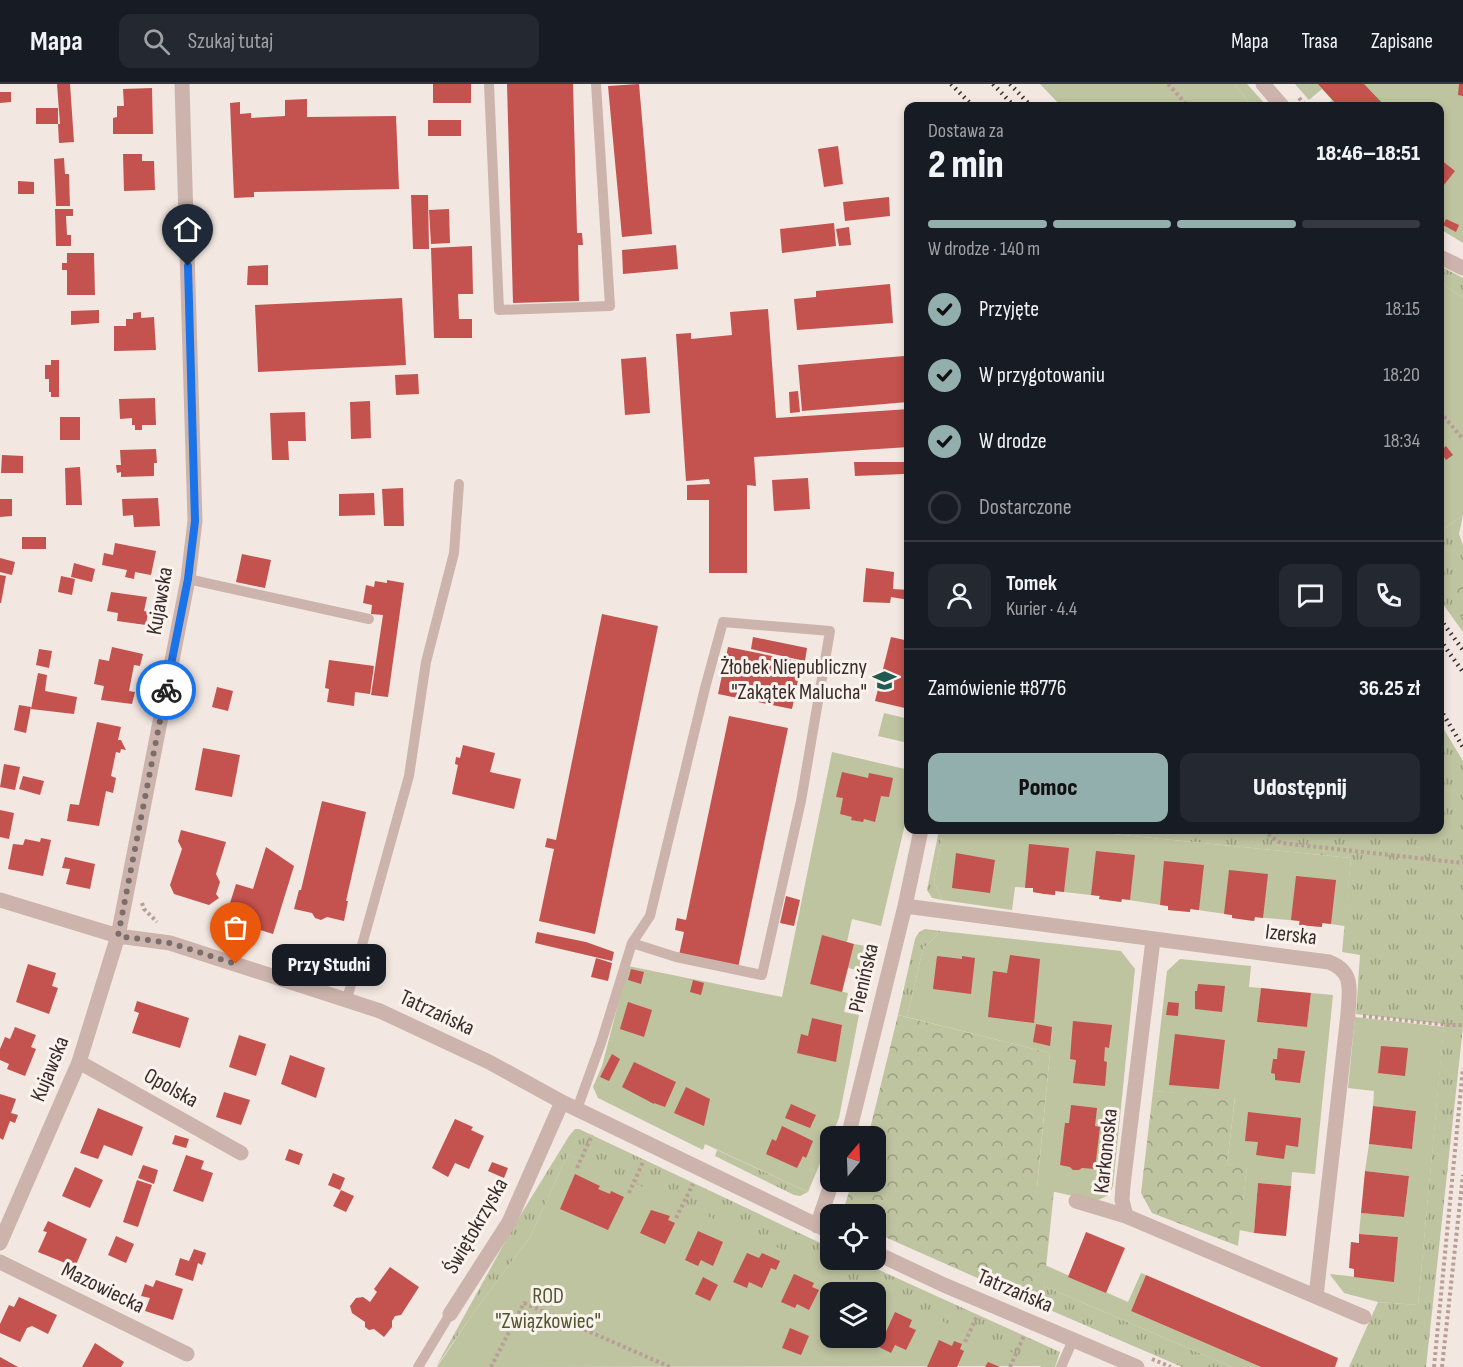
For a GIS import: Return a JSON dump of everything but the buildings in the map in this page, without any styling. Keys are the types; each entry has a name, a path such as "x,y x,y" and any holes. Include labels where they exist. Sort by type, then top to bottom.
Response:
{"street":[{"name":"Kujawska","path":"0,1243 79,1062 118,936 188,579 195,521 182,84"},
{"path":"1263,84 1279,102"},
{"path":"1444,258 1463,268"},
{"name":"Pienińska","path":"851,1126 920,834"},
{"name":"Tatrzańska","path":"0,900 118,936 170,943 380,1011 489,1062 561,1102 820,1227"},
{"name":"Izerska","path":"904,906 1333,963 1345,973 1350,984 1348,1014 1316,1296"},
{"name":"Karkonoska","path":"1153,940 1123,1185 1122,1200 1126,1216 1364,1317"},
{"name":"Opolska","path":"79,1062 241,1153"},
{"name":"Świętokrzyska","path":"450,1314 509,1222 561,1102"},
{"path":"1076,1201 1126,1216"},
{"name":"Tatrzańska","path":"886,1258 1137,1367"},
{"name":"Mazowiecka","path":"0,1262 187,1354"}],"lane":[{"path":"489,84 500,310 610,306 596,84"},
{"path":"347,999 409,776 426,662 454,553 459,484"},
{"path":"188,579 369,619"},
{"path":"576,1109 601,1043 632,943 650,916 723,622 830,631 801,801 762,975 676,957 632,943"},
{"name":"Świętokrzyska","path":"418,1367 450,1314"},
{"path":"1061,1367 1072,1340"}],"path":[{"path":"1168,84 1184,102"},
{"path":"1444,417 1463,439"},
{"path":"1268,834 1281,843 1463,863"},
{"path":"1348,1014 1463,1025"},
{"path":"1434,1367 1463,1068"},
{"path":"587,1129 602,1136"},
{"path":"577,1168 593,1132"},
{"path":"629,1193 646,1157"},
{"path":"1442,1367 1463,1175"},
{"path":"676,1218 695,1181 702,1184"},
{"path":"965,1342 984,1302"},
{"path":"491,1367 524,1303 670,1367"},
{"path":"1010,1367 1025,1333"}],"green space":[{"path":"1040,84 1234,84 1249,102 1057,102"},
{"path":"1234,84 1247,84 1263,102 1249,102"},
{"path":"1295,84 1463,84 1463,243 1444,231 1444,102 1330,102 1332,100 1322,89 1309,100"},
{"path":"1444,268 1463,278 1463,298 1444,285"},
{"path":"1444,285 1463,298 1463,515 1444,529"},
{"path":"1463,515 1459,534 1463,545 1463,632 1444,606 1444,529"},
{"path":"1463,576 1463,618 1455,610 1452,602 1459,579"},
{"path":"884,713 904,718 904,742 878,736"},
{"path":"1444,730 1463,761 1463,1027 1426,1367 1349,1367 1378,1302 1418,1305 1444,1024 1356,1014 1360,955 1342,952 1351,858 1114,834 1444,834"},
{"path":"832,752 904,769 904,828 881,926 852,919 847,942 822,936 810,984 848,993 844,1012 859,1015 839,1118 836,1126 820,1126 820,1163 808,1192 705,1144 703,1150 598,1098 593,1087 602,1066 628,966 782,997"},
{"path":"938,834 942,834 934,882 942,900 932,898 927,890"},
{"path":"942,834 1113,834 1351,858 1345,926 1323,923 1322,927 1299,925 1299,921 1255,917 1254,921 1191,909 1190,912 1168,910 1168,906 1122,899 1121,902 1099,899 1099,896 1056,891 1055,895 1033,892 1033,888 1015,887 1012,910 942,900 934,882"},
{"path":"925,929 941,931 923,949 907,1017 898,1015 915,939 919,932"},
{"path":"941,931 1121,951 1135,969 1113,1186 1109,1195 1096,1201 1037,1188 1050,1053 907,1017 923,949"},
{"path":"854,944 876,948 869,973 848,968"},
{"path":"1180,959 1251,966 1249,987 1261,988 1258,1022 1307,1027 1311,993 1333,995 1315,1174 1292,1172 1291,1186 1258,1183 1254,1233 1239,1230 1247,1167 1227,1164 1235,1098 1153,1091 1167,971"},
{"path":"898,1015 1050,1053 1037,1187 1054,1191 1044,1286 1036,1304 886,1237 886,1204 845,1204 849,1192 886,1192 886,1126 871,1126"},
{"path":"1355,1017 1444,1027 1418,1305 1378,1302 1344,1293 1330,1274 1394,1281 1398,1237 1359,1234 1361,1213 1404,1217 1409,1176 1365,1171 1369,1144 1412,1149 1416,1111 1373,1106 1374,1091 1348,1088"},
{"path":"1153,1091 1235,1097 1227,1164 1247,1166 1238,1246 1152,1213 1141,1193"},
{"path":"575,1129 579,1129 820,1243 820,1267 568,1154 530,1237 436,1367 515,1224"},
{"path":"717,1150 808,1192 800,1196 794,1195 715,1156"},
{"name":"ROD \"Związkowiec\"","path":"568,1154 820,1267 820,1270 827,1270 854,1282 820,1282 820,1348 886,1348 886,1296 1042,1366 437,1367 474,1312 530,1237"},
{"path":"1045,1265 1128,1302 1141,1273 1146,1275 1131,1311 1261,1367 1232,1367 1044,1286"},
{"path":"826,1270 879,1270 1060,1352 1055,1367 1042,1367 886,1297 886,1282 853,1282"},
{"path":"1044,1286 1232,1367 1182,1367 1036,1304"}],"railway":[{"path":"951,84 969,102"},
{"path":"993,84 1010,102"},
{"path":"1010,84 1027,102"},
{"path":"1444,624 1463,650"},
{"path":"1444,646 1463,672"},
{"path":"1444,716 1463,747"}],"way so far":[{"path":"166,690 118,936 170,943 236,964"}],"place":[{"name":"Żłobek Niepubliczny \"Zakątek Malucha\"","path":"885,680"},
{"name":"Przy Studni","path":"236,964"}],"route":[{"path":"166,690 188,579 195,521 188,266"}]}
